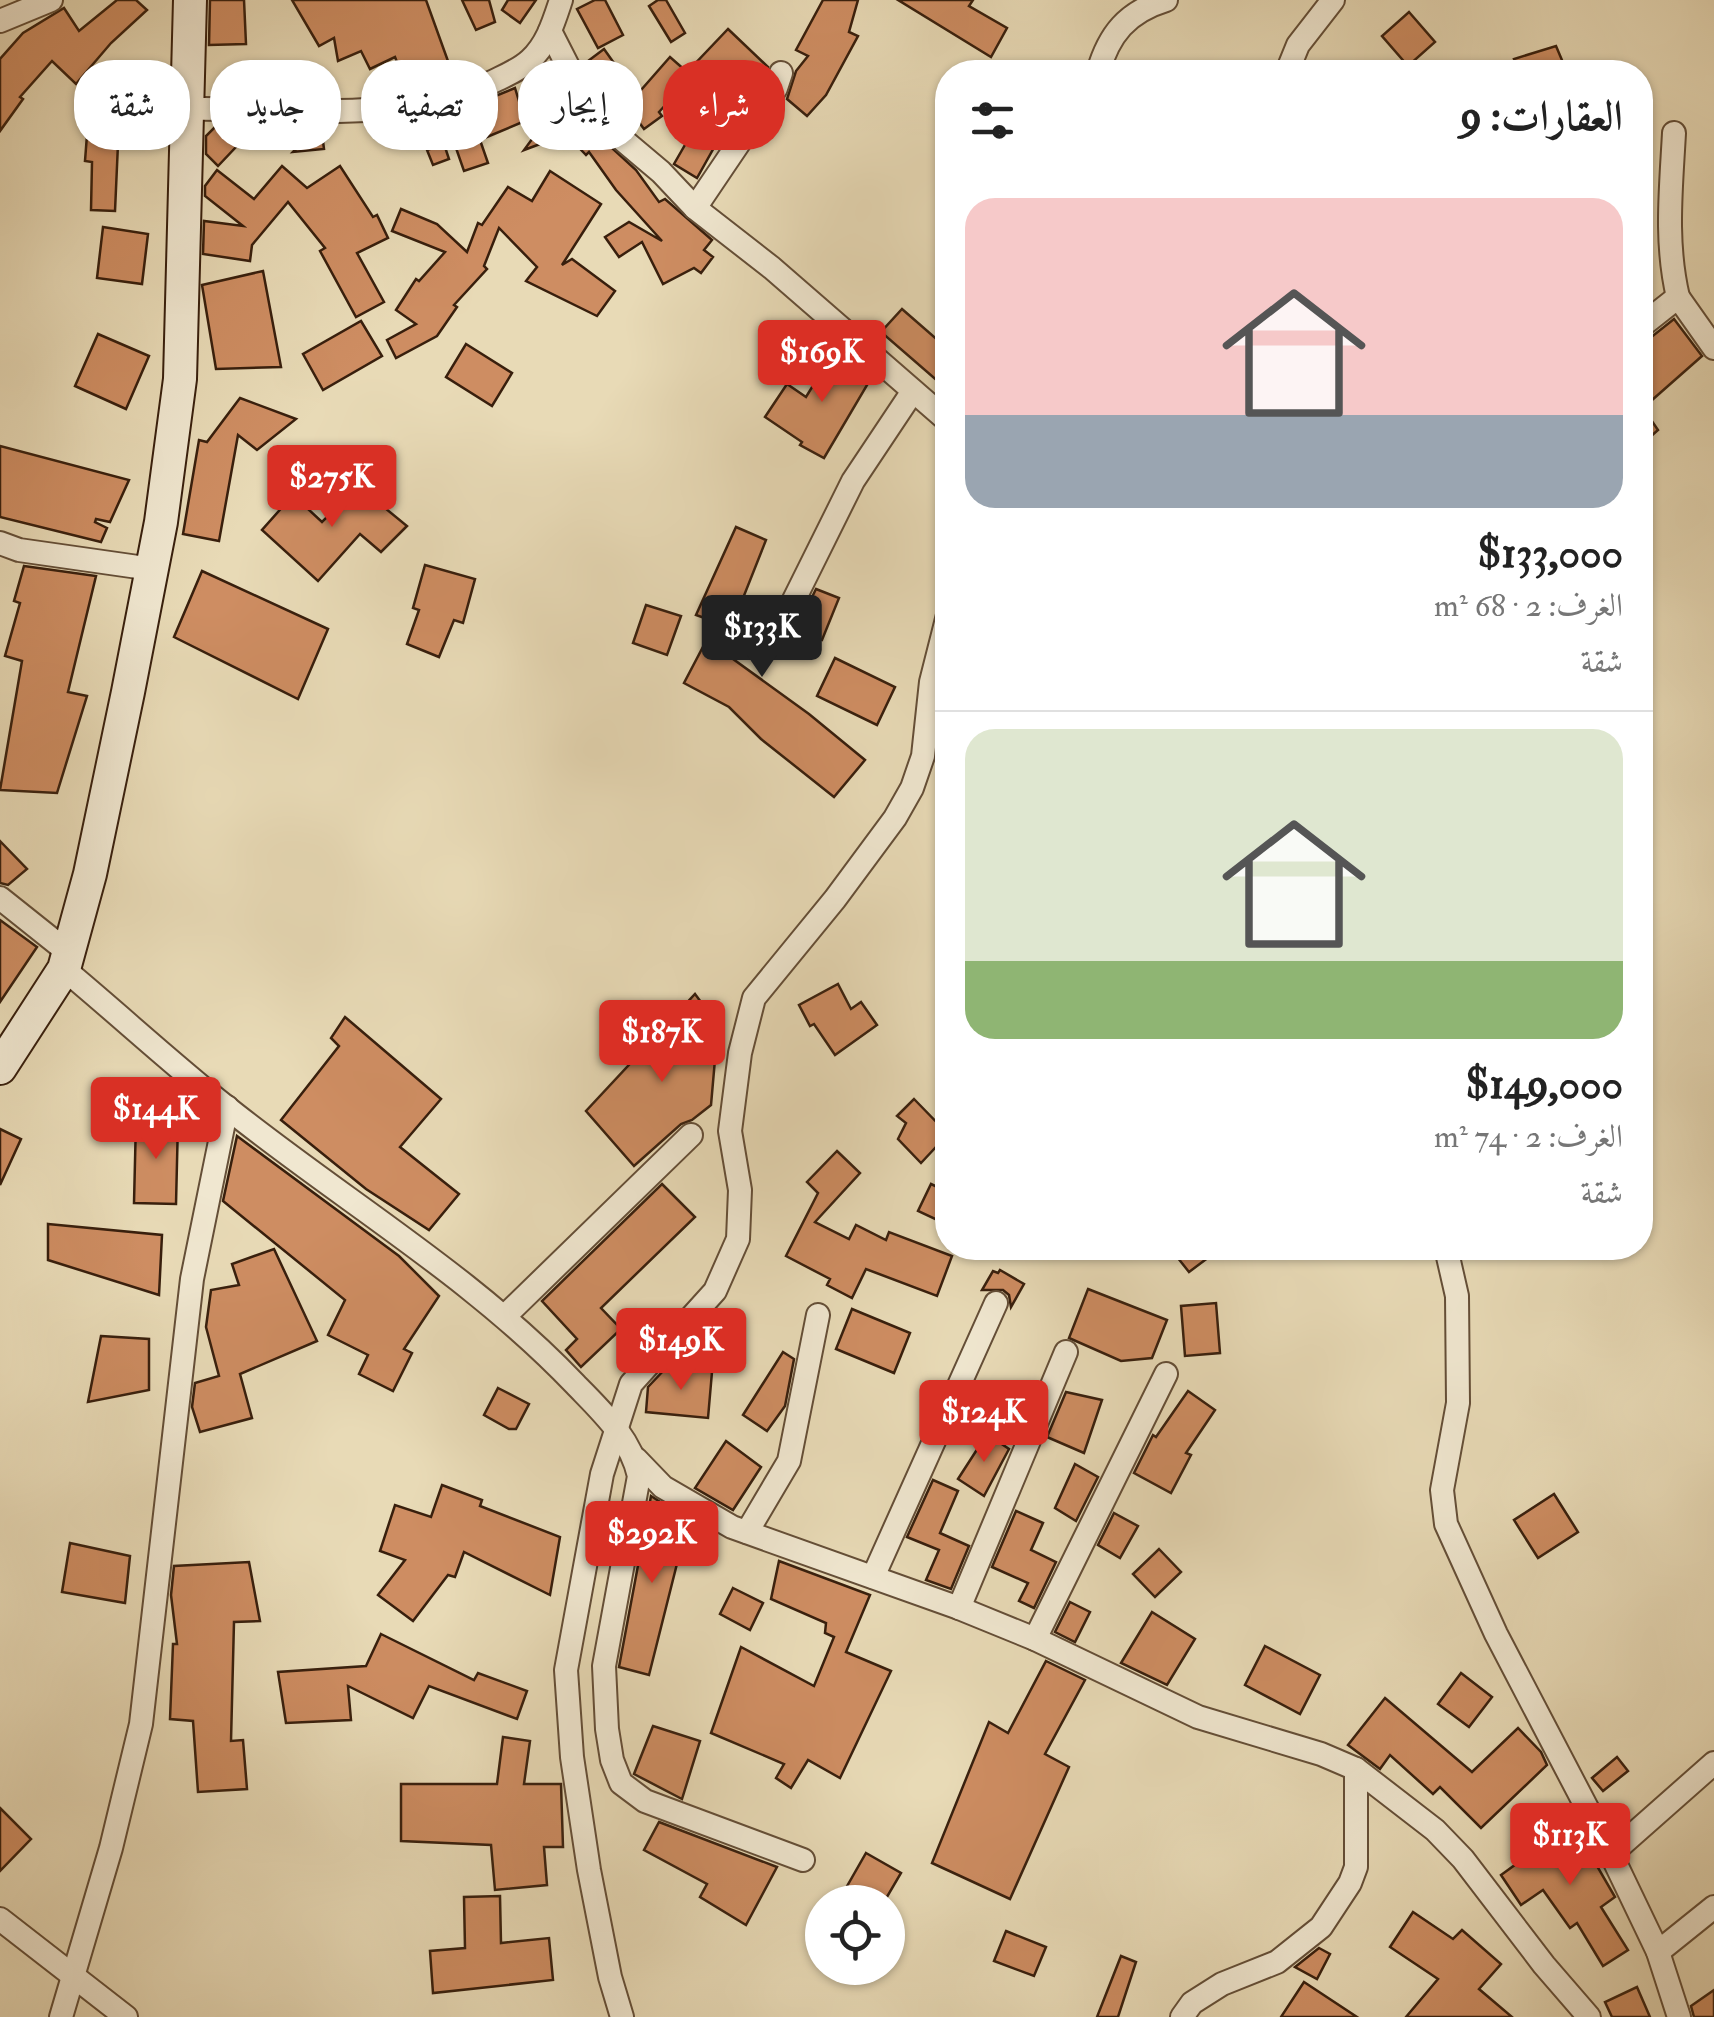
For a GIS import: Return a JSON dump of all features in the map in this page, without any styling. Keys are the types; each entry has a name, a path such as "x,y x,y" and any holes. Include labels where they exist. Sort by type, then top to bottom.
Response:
{"main road":[{"path":"189,60 190,0"},
{"path":"0,1068 67,961 94,855 152,569 180,379 187,150"}],"street":[{"path":"0,21 51,0"},
{"path":"190,109 344,111 409,108 442,101 512,73 530,60 550,31 561,0"},
{"path":"1103,60 1113,35 1126,19 1166,0"},
{"path":"1292,60 1298,45 1333,0"},
{"path":"550,31 577,84 600,116 695,208 772,268 935,409"},
{"path":"1674,132 1670,263 1678,297 1714,348"},
{"path":"695,208 734,150"},
{"path":"1653,316 1678,297"},
{"path":"776,634 853,481 913,390"},
{"path":"0,543 18,550 152,569"},
{"path":"622,2017 610,1977 572,1758 566,1670 602,1474 630,1384 715,1291 738,1238 740,1190 730,1131 733,1090 746,1018 754,998 835,899 895,818 912,788 923,756 935,666"},
{"path":"0,898 227,1107 530,1336 616,1427 635,1458 664,1487 747,1532 1035,1639 1198,1716 1321,1754 1356,1769 1435,1830 1464,1859 1554,1978 1590,2017"},
{"path":"61,2017 111,1848 141,1724 192,1279 227,1107"},
{"path":"506,1316 690,1135"},
{"path":"1449,1260 1457,1296 1458,1403 1442,1490 1446,1524 1496,1634 1658,1952 1679,2017"},
{"path":"873,1577 996,1303"},
{"path":"747,1532 789,1461 818,1315"},
{"path":"959,1608 1066,1352"},
{"path":"1035,1639 1166,1374"},
{"path":"635,1458 639,1476 604,1666 607,1729 620,1783 644,1800 803,1860"},
{"path":"1611,1854 1714,1763"},
{"path":"1182,2017 1192,2003 1222,1984 1276,1962 1321,1927 1356,1868 1356,1769"},
{"path":"1658,1952 1714,1907"},
{"path":"0,1919 126,2017"}],"building":[{"path":"117,0 136,0 147,10 96,60 74,60 74,82 52,61 20,97 23,99 0,131 0,59 23,33 64,8 79,31"},
{"path":"210,0 244,0 246,44 209,45"},
{"path":"292,0 426,0 448,60 395,57 366,60 361,51 338,60 334,38 319,46"},
{"path":"462,0 489,0 495,22 476,30"},
{"path":"508,0 536,0 520,23 502,10"},
{"path":"595,0 605,0 623,35 598,48 577,9"},
{"path":"666,0 685,33 671,42 649,6"},
{"path":"823,0 858,0 849,32 858,36 826,95 807,116 787,99 796,71 808,56 796,50"},
{"path":"898,0 973,0 969,6 1007,28 991,57"},
{"path":"1409,12 1435,42 1415,60 1403,60 1382,36"},
{"path":"728,29 761,60 698,60"},
{"path":"1556,46 1562,60 1514,60"},
{"path":"604,49 612,60 589,60"},
{"path":"663,65 663,108 659,112 662,116 644,129 643,128 643,88"},
{"path":"515,88 518,124 498,132 498,95"},
{"path":"210,132 210,150 233,150 218,166 206,154 206,136"},
{"path":"86,150 118,150 115,211 91,210 92,162 85,161"},
{"path":"427,150 446,150 449,159 433,165"},
{"path":"457,150 483,150 488,163 464,171"},
{"path":"581,150 614,150 636,170 659,202 665,199 712,240 704,250 713,257 701,273 694,268 663,284 642,242 619,257 605,237 629,222 662,241 616,190 589,152 586,155"},
{"path":"682,150 713,150 697,178 674,164"},
{"path":"282,166 307,188 340,166 373,217 377,215 388,238 357,253 384,302 356,317 320,251 325,248 288,202 252,245 250,261 203,254 204,221 243,226 205,196 205,186 217,170 254,199"},
{"path":"550,171 601,204 562,265 572,259 615,291 597,316 526,281 537,267 499,228 484,266 487,269 454,305 457,307 437,336 396,358 387,340 416,324 396,310 416,279 419,281 445,252 392,231 401,209 437,224 467,252 478,223 482,225 508,187 532,201"},
{"path":"103,227 148,234 142,284 97,278"},
{"path":"263,271 281,367 216,369 202,285"},
{"path":"902,309 935,338 935,379 881,332"},
{"path":"1674,319 1702,356 1653,399 1653,336"},
{"path":"361,321 382,356 323,390 303,354"},
{"path":"98,334 149,356 126,409 75,386"},
{"path":"466,344 512,373 492,406 446,377"},
{"path":"835,350 873,375 824,458 800,445 802,442 765,417 787,384 806,397"},
{"path":"240,398 296,419 257,450 238,435 219,541 183,534 199,440 207,442"},
{"path":"0,446 129,480 110,522 96,519 107,528 101,542 0,517"},
{"path":"358,486 407,526 381,552 360,534 318,581 262,530 293,495 322,522"},
{"path":"736,527 766,540 722,651 865,760 834,797 761,739 729,707 684,683 716,622 696,615"},
{"path":"425,565 475,579 463,623 454,620 439,657 407,644 419,610 413,608"},
{"path":"24,566 96,576 68,692 87,696 57,793 0,790 22,661 5,656 20,603 14,601"},
{"path":"202,571 328,629 298,699 174,637"},
{"path":"816,589 839,598 822,640 796,630"},
{"path":"646,605 681,616 667,655 633,643"},
{"path":"835,658 895,687 877,725 817,696"},
{"path":"0,841 27,869 8,885 0,883"},
{"path":"0,920 37,947 0,1002"},
{"path":"838,984 851,1009 861,1002 877,1025 835,1055 814,1024 810,1026 799,1005"},
{"path":"695,994 718,1025 711,1105 681,1124 634,1166 586,1111"},
{"path":"345,1017 441,1099 400,1147 459,1194 429,1230 366,1189 281,1120 339,1046 331,1038"},
{"path":"914,1099 935,1121 935,1148 921,1163 898,1139 906,1123 897,1116"},
{"path":"136,1120 178,1121 176,1204 134,1203"},
{"path":"0,1129 21,1139 0,1185"},
{"path":"237,1136 399,1256 439,1296 404,1349 412,1353 393,1391 359,1374 368,1355 328,1335 345,1300 223,1201"},
{"path":"837,1151 860,1173 815,1222 849,1239 856,1225 886,1240 889,1232 935,1250 935,1260 950,1260 937,1296 866,1269 852,1298 827,1285 830,1279 786,1256 818,1193 807,1182"},
{"path":"662,1184 695,1217 601,1308 621,1329 581,1367 566,1350 577,1339 542,1301"},
{"path":"931,1184 935,1186 935,1219 918,1211"},
{"path":"48,1224 162,1235 159,1295 48,1260"},
{"path":"274,1249 317,1341 240,1374 252,1418 200,1432 192,1407 195,1383 219,1376 206,1327 211,1290 239,1285 232,1264"},
{"path":"1180,1260 1205,1260 1189,1272"},
{"path":"1000,1270 1024,1284 1011,1307 1009,1295 1003,1290 982,1290 993,1271"},
{"path":"1088,1289 1167,1320 1152,1358 1121,1361 1069,1338"},
{"path":"1216,1303 1220,1353 1185,1356 1181,1306"},
{"path":"852,1309 910,1333 894,1373 836,1349"},
{"path":"101,1336 149,1339 149,1390 88,1402"},
{"path":"783,1352 794,1359 785,1406 767,1431 743,1415"},
{"path":"666,1368 712,1372 708,1418 646,1412 648,1387"},
{"path":"498,1388 529,1404 516,1429 484,1415"},
{"path":"1188,1391 1215,1410 1186,1453 1191,1455 1171,1493 1134,1473 1153,1435 1156,1437"},
{"path":"1066,1392 1102,1400 1084,1453 1047,1437"},
{"path":"987,1434 1009,1449 984,1496 958,1479"},
{"path":"726,1441 761,1467 733,1510 695,1488"},
{"path":"1075,1464 1098,1477 1076,1521 1055,1508"},
{"path":"933,1480 958,1491 940,1533 969,1546 951,1589 926,1580 939,1550 907,1537"},
{"path":"442,1485 482,1500 480,1506 560,1537 550,1595 464,1552 455,1577 448,1575 413,1621 378,1595 405,1560 380,1551 395,1505 431,1517"},
{"path":"1554,1494 1578,1532 1538,1558 1514,1520"},
{"path":"651,1496 688,1520 649,1675 619,1667"},
{"path":"1016,1511 1043,1523 1031,1550 1056,1562 1034,1608 1019,1601 1028,1583 992,1567"},
{"path":"1114,1513 1138,1526 1120,1558 1098,1545"},
{"path":"70,1543 130,1556 125,1603 62,1592"},
{"path":"1159,1549 1181,1572 1155,1597 1133,1574"},
{"path":"779,1561 870,1595 846,1652 891,1671 840,1778 808,1760 791,1788 776,1778 784,1764 711,1733 741,1647 814,1686 834,1637 825,1633 826,1623 771,1599"},
{"path":"249,1562 260,1621 234,1622 231,1741 243,1740 247,1789 198,1792 193,1721 170,1719 173,1644 177,1644 171,1595 174,1566"},
{"path":"733,1588 763,1603 750,1630 720,1614"},
{"path":"1070,1602 1090,1612 1075,1642 1055,1632"},
{"path":"1152,1612 1195,1639 1167,1685 1121,1663"},
{"path":"381,1634 474,1680 478,1673 527,1691 517,1719 429,1686 413,1718 348,1686 351,1720 286,1723 278,1672 366,1666"},
{"path":"1265,1646 1320,1675 1300,1714 1245,1685"},
{"path":"1046,1661 1085,1680 1045,1754 1069,1767 1010,1899 932,1863 989,1722 1008,1733"},
{"path":"1461,1673 1492,1697 1469,1727 1438,1704"},
{"path":"1385,1698 1472,1772 1518,1728 1541,1752 1547,1765 1481,1828 1440,1787 1433,1794 1390,1755 1380,1769 1348,1745"},
{"path":"653,1726 700,1741 682,1799 634,1774"},
{"path":"503,1737 530,1741 524,1784 561,1784 563,1847 544,1847 547,1885 495,1890 491,1845 401,1841 401,1784 497,1784"},
{"path":"1617,1757 1628,1771 1603,1791 1592,1778"},
{"path":"0,1808 31,1839 0,1871"},
{"path":"659,1822 777,1867 746,1925 700,1897 707,1884 644,1850"},
{"path":"1574,1822 1615,1897 1601,1907 1628,1950 1603,1966 1577,1923 1570,1928 1543,1890 1521,1905 1501,1875"},
{"path":"866,1853 901,1873 894,1885 848,1885"},
{"path":"500,1896 501,1943 549,1938 553,1980 433,1993 430,1951 465,1948 464,1897"},
{"path":"1413,1912 1453,1939 1462,1930 1501,1964 1479,1989 1512,2017 1406,2017 1438,1979 1390,1947"},
{"path":"1006,1931 1046,1947 1034,1976 994,1961"},
{"path":"1319,1948 1330,1954 1317,1979 1295,1967"},
{"path":"1121,1956 1136,1962 1118,2017 1097,2017"},
{"path":"1304,1982 1357,2017 1281,2017"},
{"path":"1637,1987 1650,2017 1612,2017 1605,2002"},
{"path":"1714,1990 1714,2017 1694,2017 1691,2006"}]}
